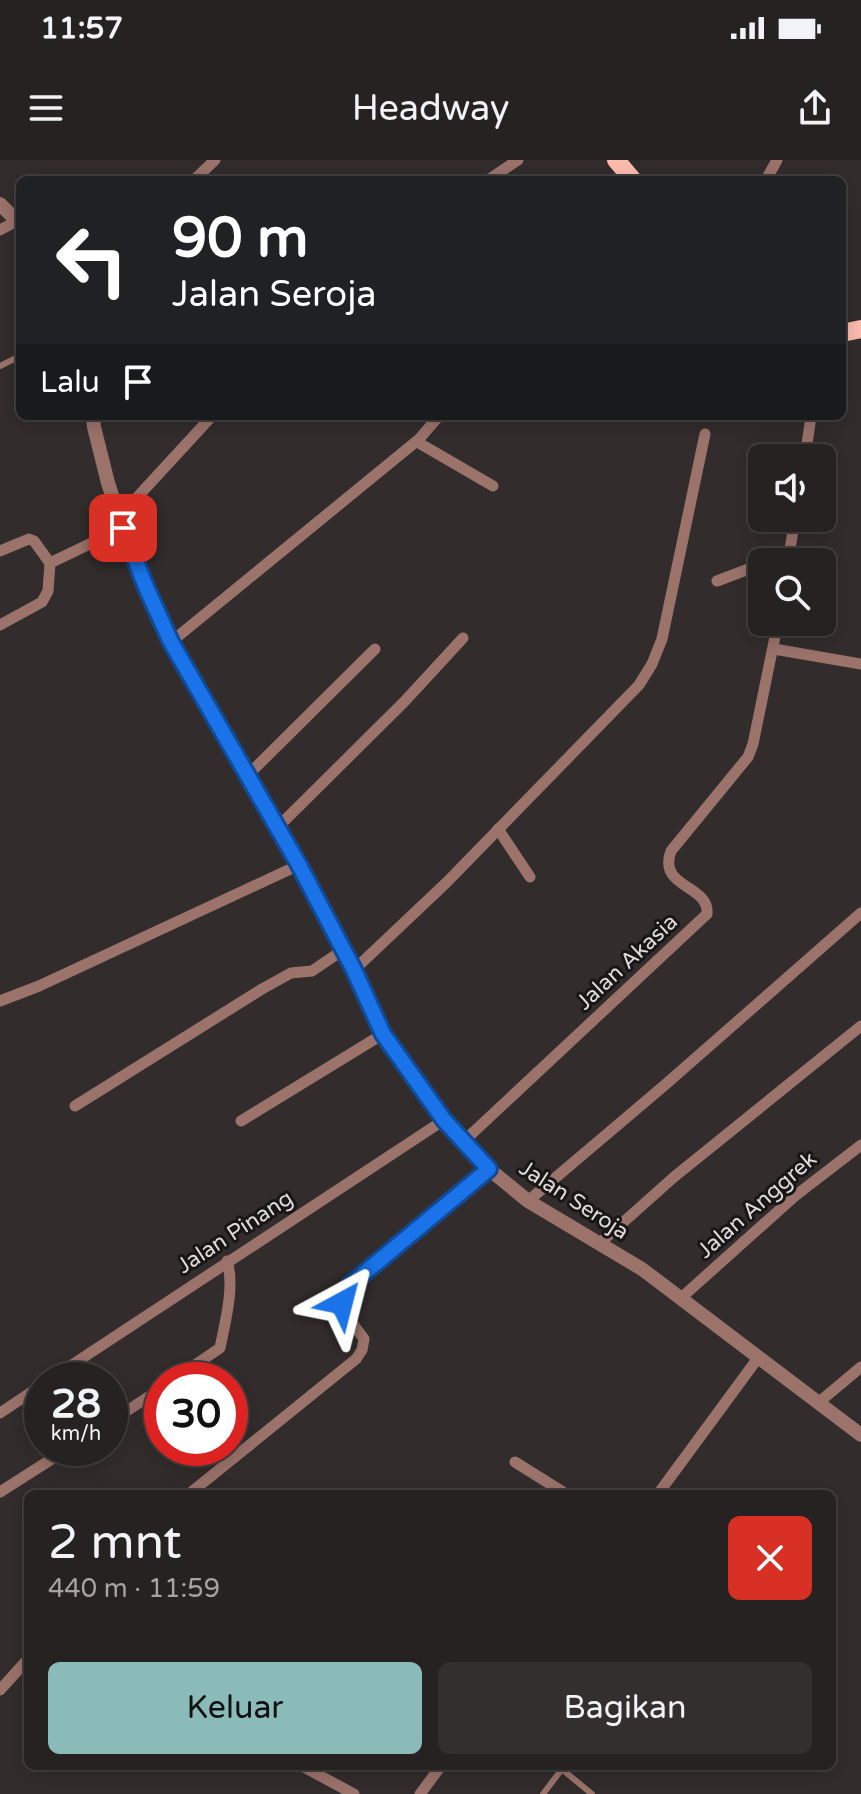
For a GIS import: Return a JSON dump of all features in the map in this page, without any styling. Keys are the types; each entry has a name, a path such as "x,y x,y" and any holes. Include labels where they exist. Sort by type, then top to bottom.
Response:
{"main road":[{"path":"616,160 630,176"}],"street":[{"path":"198,176 215,160"},
{"path":"494,176 518,160"},
{"path":"0,204 16,220"},
{"name":"Jalan Seroja","path":"93,420 121,522 171,642 299,865 354,970 383,1034 444,1120 489,1169 528,1201 642,1269 861,1435"},
{"path":"50,563 121,522 209,420"},
{"path":"171,642 418,440 436,420"},
{"path":"807,444 810,420"},
{"path":"354,970 447,882 639,685 662,639 705,434"},
{"path":"418,440 421,446 493,486"},
{"path":"0,551 29,539 34,541 50,563 48,591 42,602 0,625"},
{"path":"717,581 748,569"},
{"name":"Jalan Akasia","path":"464,1141 707,914 705,901 670,873 667,860 671,851 748,757 776,636"},
{"path":"277,828 404,702 463,638"},
{"path":"247,776 375,649"},
{"path":"774,649 861,664"},
{"path":"498,829 530,877"},
{"path":"0,1001 39,986 299,865"},
{"path":"528,1201 861,913"},
{"path":"75,1106 262,989 291,973 312,971 343,950"},
{"path":"600,1243 685,1168 861,1026"},
{"path":"241,1121 383,1034"},
{"name":"Jalan Pinang","path":"76,1362 444,1120"},
{"name":"Jalan Anggrek","path":"681,1298 795,1196 861,1145"},
{"path":"194,1490 356,1359 364,1339 342,1309 345,1292 489,1169"},
{"path":"199,1362 220,1348 231,1273 227,1261"},
{"path":"661,1490 758,1358"},
{"path":"818,1403 861,1367"},
{"path":"0,1413 24,1397"},
{"path":"515,1462 560,1490"},
{"path":"0,1492 41,1466"},
{"path":"0,1690 24,1663"},
{"path":"309,1770 354,1794"},
{"path":"420,1794 438,1770"}],"lane":[{"path":"543,1794 559,1770"},
{"path":"562,1770 592,1794"}],"route":[{"path":"123,528 171,642 299,865 354,970 383,1034 444,1120 489,1169 350,1285 342,1303"}]}
